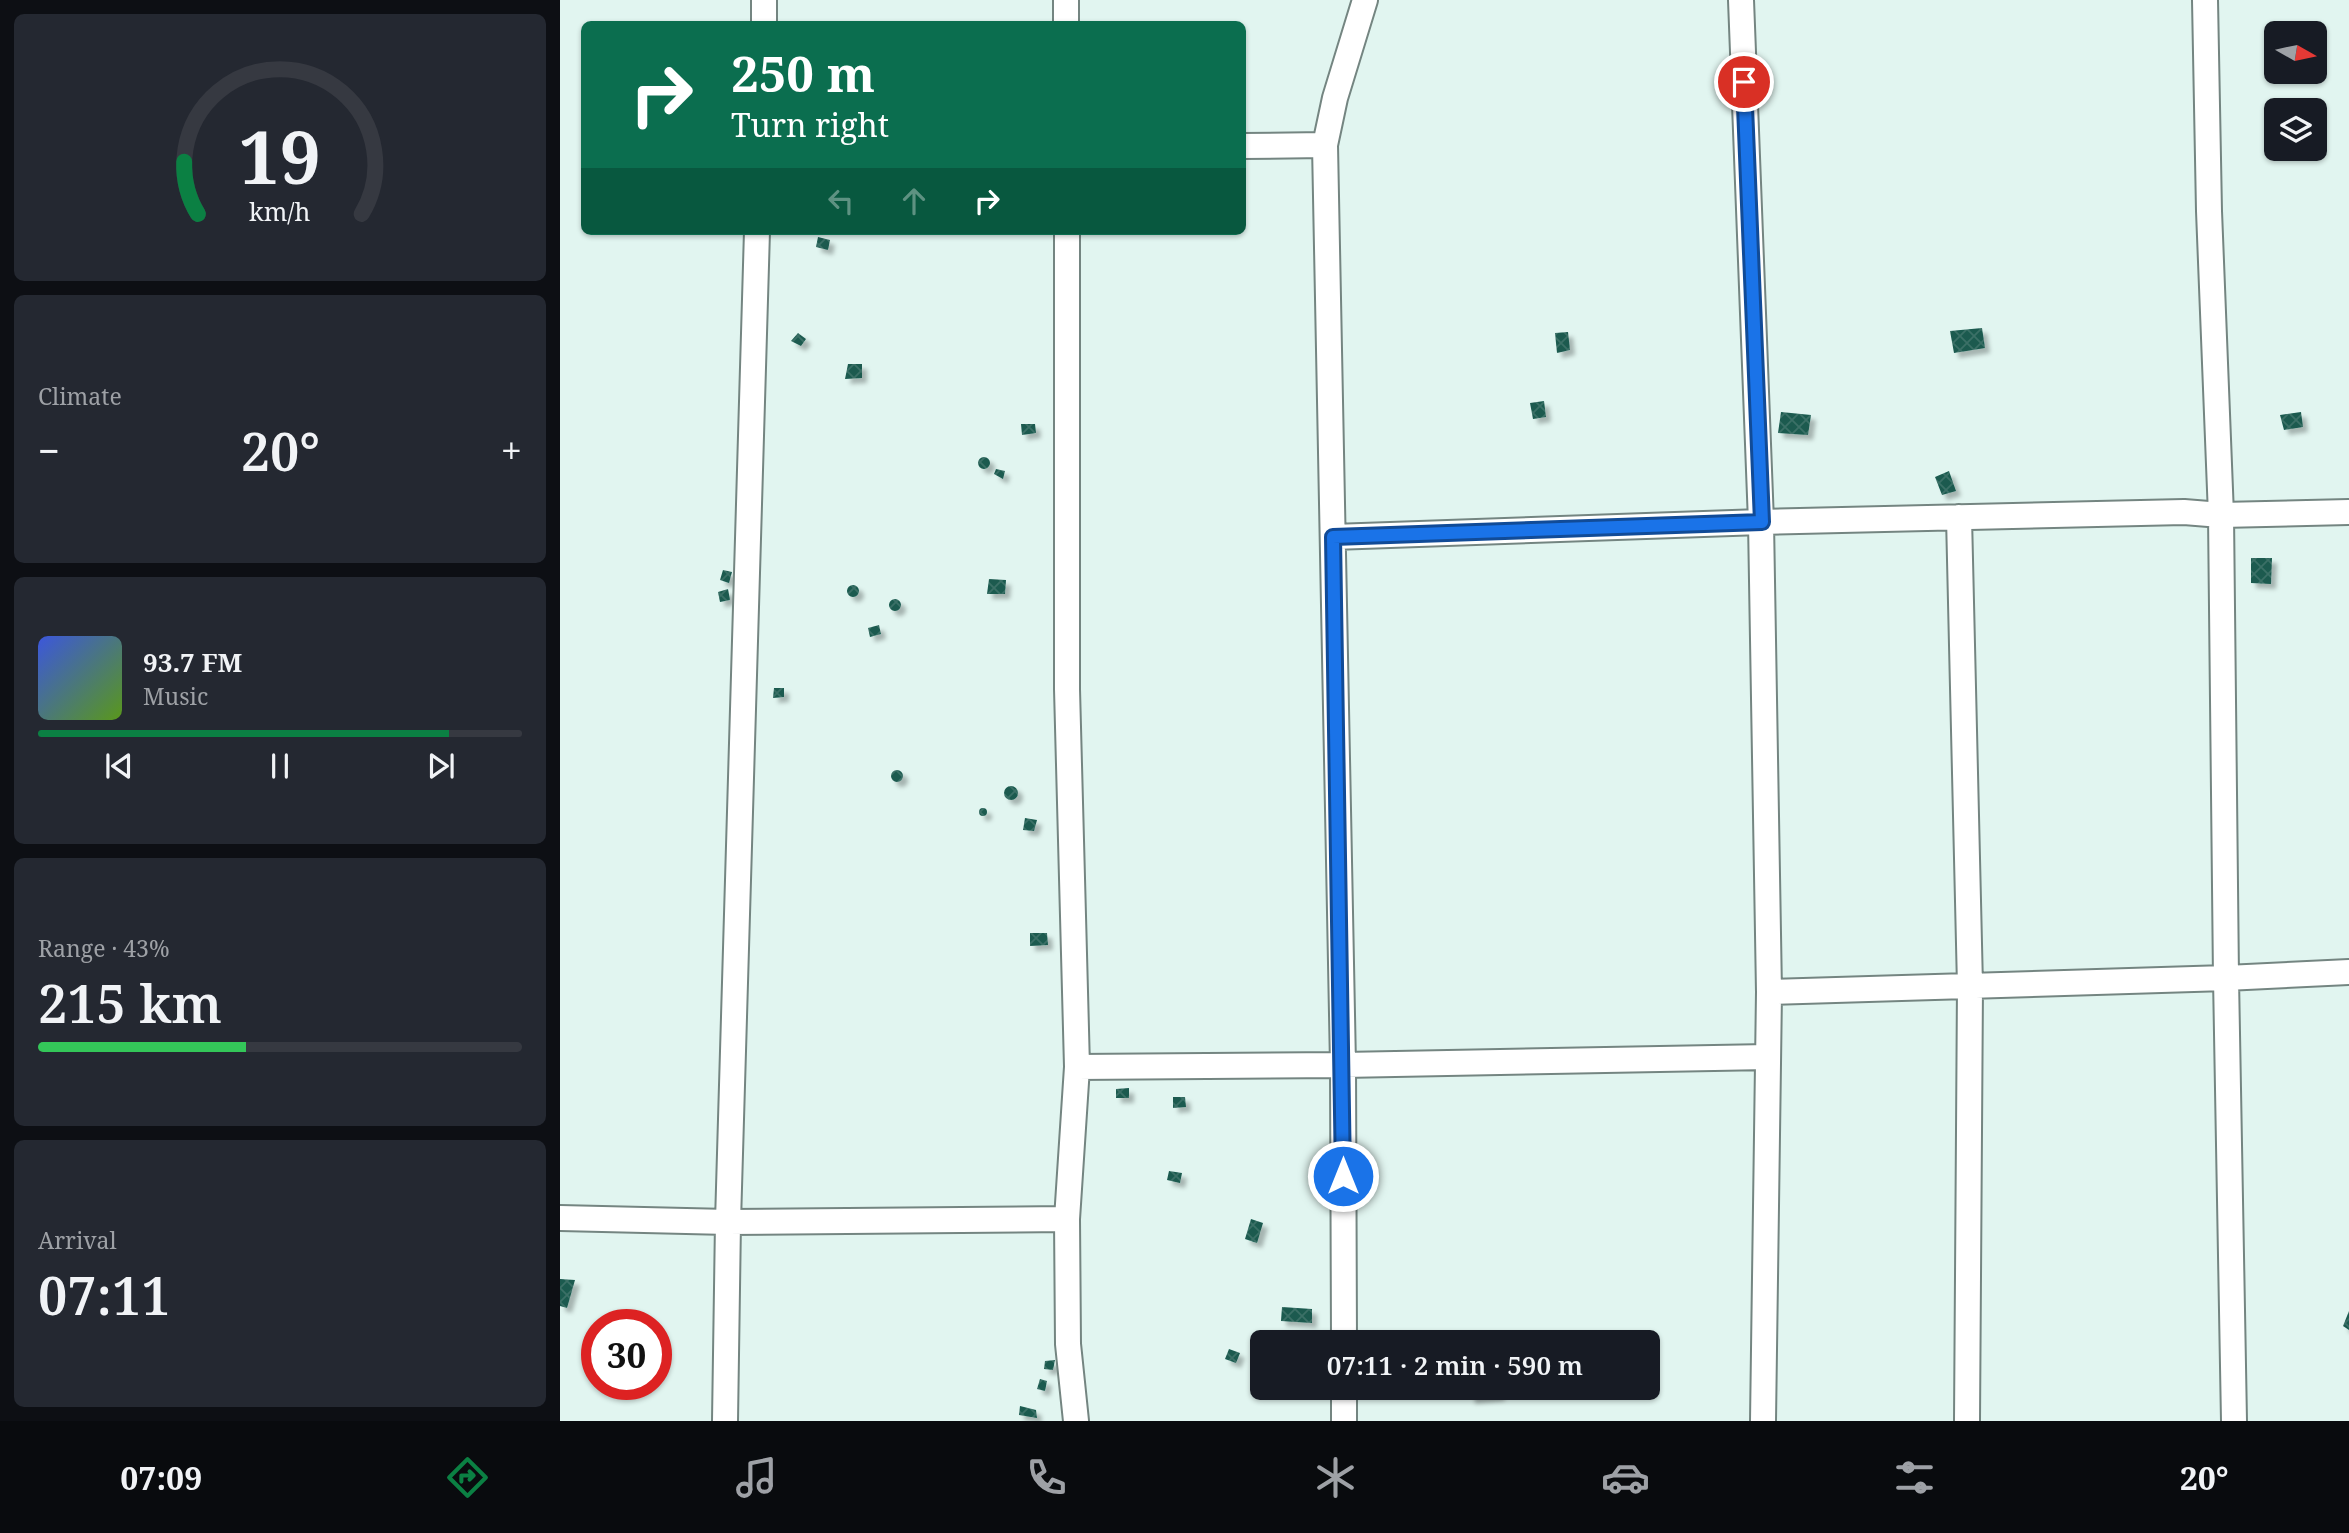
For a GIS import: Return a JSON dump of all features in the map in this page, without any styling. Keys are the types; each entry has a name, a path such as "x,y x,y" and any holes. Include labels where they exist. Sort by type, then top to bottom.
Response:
{"street":[{"path":"764,0 764,21"},
{"path":"1066,0 1066,21"},
{"path":"1344,1330 1343,1065 1325,145 1335,98 1365,0"},
{"path":"1741,0 1762,522 1769,992 1763,1421"},
{"path":"2205,0 2209,211 2221,515 2234,1421"},
{"path":"1246,146 1325,145"},
{"path":"724,1421 727,1222 757,235"},
{"path":"1066,235 1067,689 1077,1067 1067,1219 1068,1344 1076,1421"},
{"path":"1333,537 1959,517 2184,512 2221,515 2349,512"},
{"path":"1959,517 1970,986 1967,1421"},
{"path":"1769,992 2349,972"},
{"path":"1077,1067 1343,1065 1768,1056"},
{"path":"560,1218 727,1222 1067,1219"},
{"path":"1344,1400 1344,1421"}],"building":[{"path":"818,237 830,240 828,250 816,247"},
{"path":"1982,328 1985,348 1954,353 1950,331"},
{"path":"1568,332 1570,350 1557,353 1555,333"},
{"path":"798,333 806,339 801,346 791,341"},
{"path":"848,364 862,364 862,378 845,379"},
{"path":"1544,401 1546,417 1533,419 1530,403"},
{"path":"1781,412 1811,415 1808,435 1778,433"},
{"path":"2301,412 2303,427 2284,430 2280,415"},
{"path":"1021,424 1035,424 1036,433 1022,435"},
{"path":"984,457 990,463 984,469 978,463"},
{"path":"996,469 1005,471 1003,479 994,474"},
{"path":"1949,471 1956,491 1942,495 1935,477"},
{"path":"2251,558 2272,558 2271,584 2251,583"},
{"path":"723,570 732,572 729,583 720,580"},
{"path":"989,579 1006,580 1005,594 987,594"},
{"path":"853,585 859,591 853,597 847,591"},
{"path":"728,589 730,600 720,602 718,592"},
{"path":"895,599 901,605 895,611 889,605"},
{"path":"879,625 881,634 870,637 868,628"},
{"path":"774,688 784,688 784,697 773,698"},
{"path":"897,770 903,776 897,782 891,776"},
{"path":"1011,786 1016,788 1016,798 1011,800 1006,798 1004,793 1006,788"},
{"path":"983,808 987,812 983,816 979,812"},
{"path":"1025,818 1037,820 1034,831 1023,830"},
{"path":"1030,933 1047,933 1048,945 1030,946"},
{"path":"1129,1088 1129,1098 1116,1098 1116,1089"},
{"path":"1173,1097 1185,1097 1186,1107 1173,1108"},
{"path":"1169,1171 1182,1173 1180,1183 1167,1180"},
{"path":"1251,1219 1263,1223 1257,1243 1245,1239"},
{"path":"560,1279 575,1280 567,1308 560,1306"},
{"path":"1282,1307 1312,1309 1312,1323 1281,1321"},
{"path":"2349,1311 2349,1330 2343,1326"},
{"path":"1229,1349 1240,1353 1236,1363 1225,1359"},
{"path":"1055,1360 1053,1370 1044,1369 1045,1361"},
{"path":"1040,1379 1047,1381 1045,1391 1037,1389"},
{"path":"1020,1406 1036,1410 1037,1418 1019,1415"}],"route":[{"path":"1343,1176 1333,537 1762,522 1744,82"}]}
